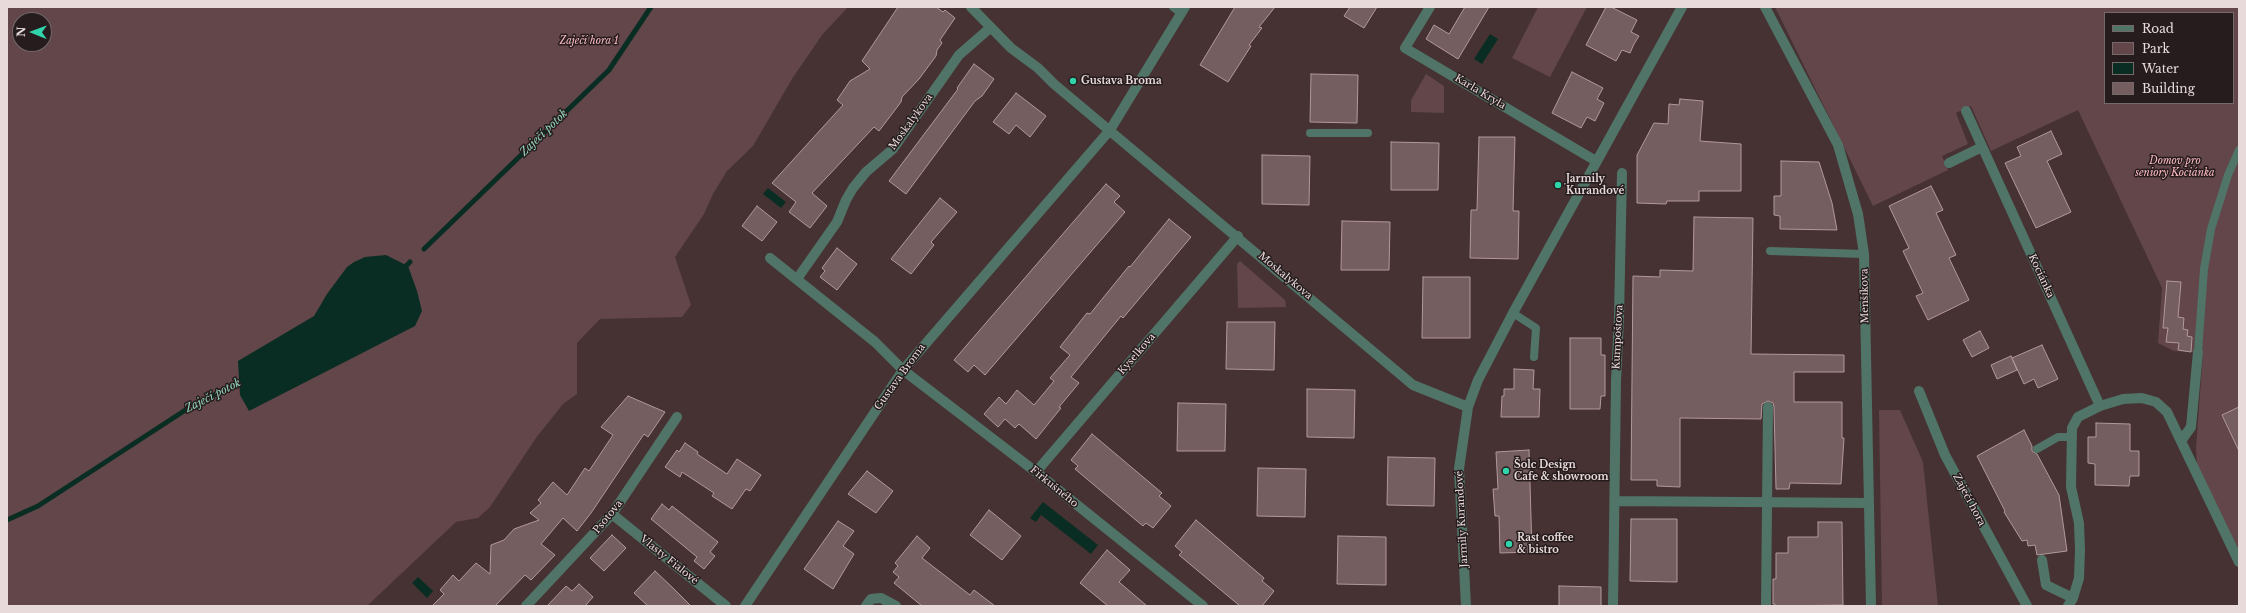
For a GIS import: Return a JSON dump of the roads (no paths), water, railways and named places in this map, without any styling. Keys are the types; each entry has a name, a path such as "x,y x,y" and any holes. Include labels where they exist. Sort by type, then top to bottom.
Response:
{"street":[{"path":"971,7 990,28 1054,84 1110,130"},
{"name":"Karla Kryla","path":"1430,7 1405,48 1596,161"},
{"name":"Jarmily Kurandové","path":"1466,606 1459,469 1468,407 1478,380 1512,314 1682,7"},
{"name":"Menšíkova","path":"1765,7 1838,145 1858,214 1864,254 1871,606"},
{"name":"Gustava Broma","path":"745,606 903,370 1110,130 1180,9"},
{"name":"Moskalykova","path":"797,279 837,222 846,200 866,172 893,149 958,55 990,28"},
{"name":"Kociánka","path":"1966,111 2100,406"},
{"name":"Moskalykova","path":"1110,130 1238,236 1413,385 1468,407"},
{"path":"1950,163 1982,147"},
{"name":"Kumpoštova","path":"1613,606 1616,501 1616,381 1620,317 1622,173"},
{"name":"Kyselkova","path":"1036,472 1238,236"},
{"path":"770,258 875,342 903,370"},
{"path":"2181,441 2191,427 2198,352"},
{"name":"Firkušného","path":"903,370 1036,472 1203,606"},
{"name":"Zaječí hora","path":"1919,391 1945,455 2027,606"},
{"path":"2042,560 2046,585 2070,602 2079,578 2080,550 2079,523 2071,487 2072,428 2078,417 2100,406 2123,398 2142,398 2156,402 2167,412 2239,562"},
{"path":"1766,606 1768,407"},
{"name":"Psotova","path":"526,606 612,514 677,417"},
{"path":"1616,501 1869,503"},
{"name":"Vlasty Fialové","path":"612,514 726,606"},
{"path":"866,606 871,600 881,598 896,606"}],"lane":[{"path":"1310,133 1368,133"},
{"path":"2198,352 2204,269 2210,230 2228,174 2239,150"},
{"path":"1770,251 1864,254"},
{"path":"1512,314 1536,328 1534,357"},
{"path":"2037,449 2058,437 2072,437"}],"water":[{"path":"1490,34 1498,39 1482,64 1474,59"},
{"path":"768,188 786,202 781,208 763,194"},
{"path":"386,255 408,266 422,311 415,326 249,411 240,395 238,361 314,316 327,294 347,267 365,257"},
{"path":"1043,502 1098,545 1091,554 1041,515 1036,522 1030,518"},
{"path":"418,577 433,591 427,598 412,583"}],"waterway":[{"name":"Zaječí potok","path":"424,249 609,70 651,7"},
{"name":"Zaječí potok","path":"403,269 410,262"},
{"name":"Zaječí potok","path":"7,520 38,506 187,409 245,379"}],"place":[{"name":"Gustava Broma","path":"1073,81"},
{"name":"Jarmily Kurandové","path":"1558,185"},
{"name":"Šolc Design Cafe & showroom","path":"1506,471"},
{"name":"Rast coffee & bistro","path":"1509,544"}],"park label":[{"name":"Zaječí hora 1","path":"589,41"},
{"name":"Domov pro seniory Kociánka","path":"2175,166"}]}
